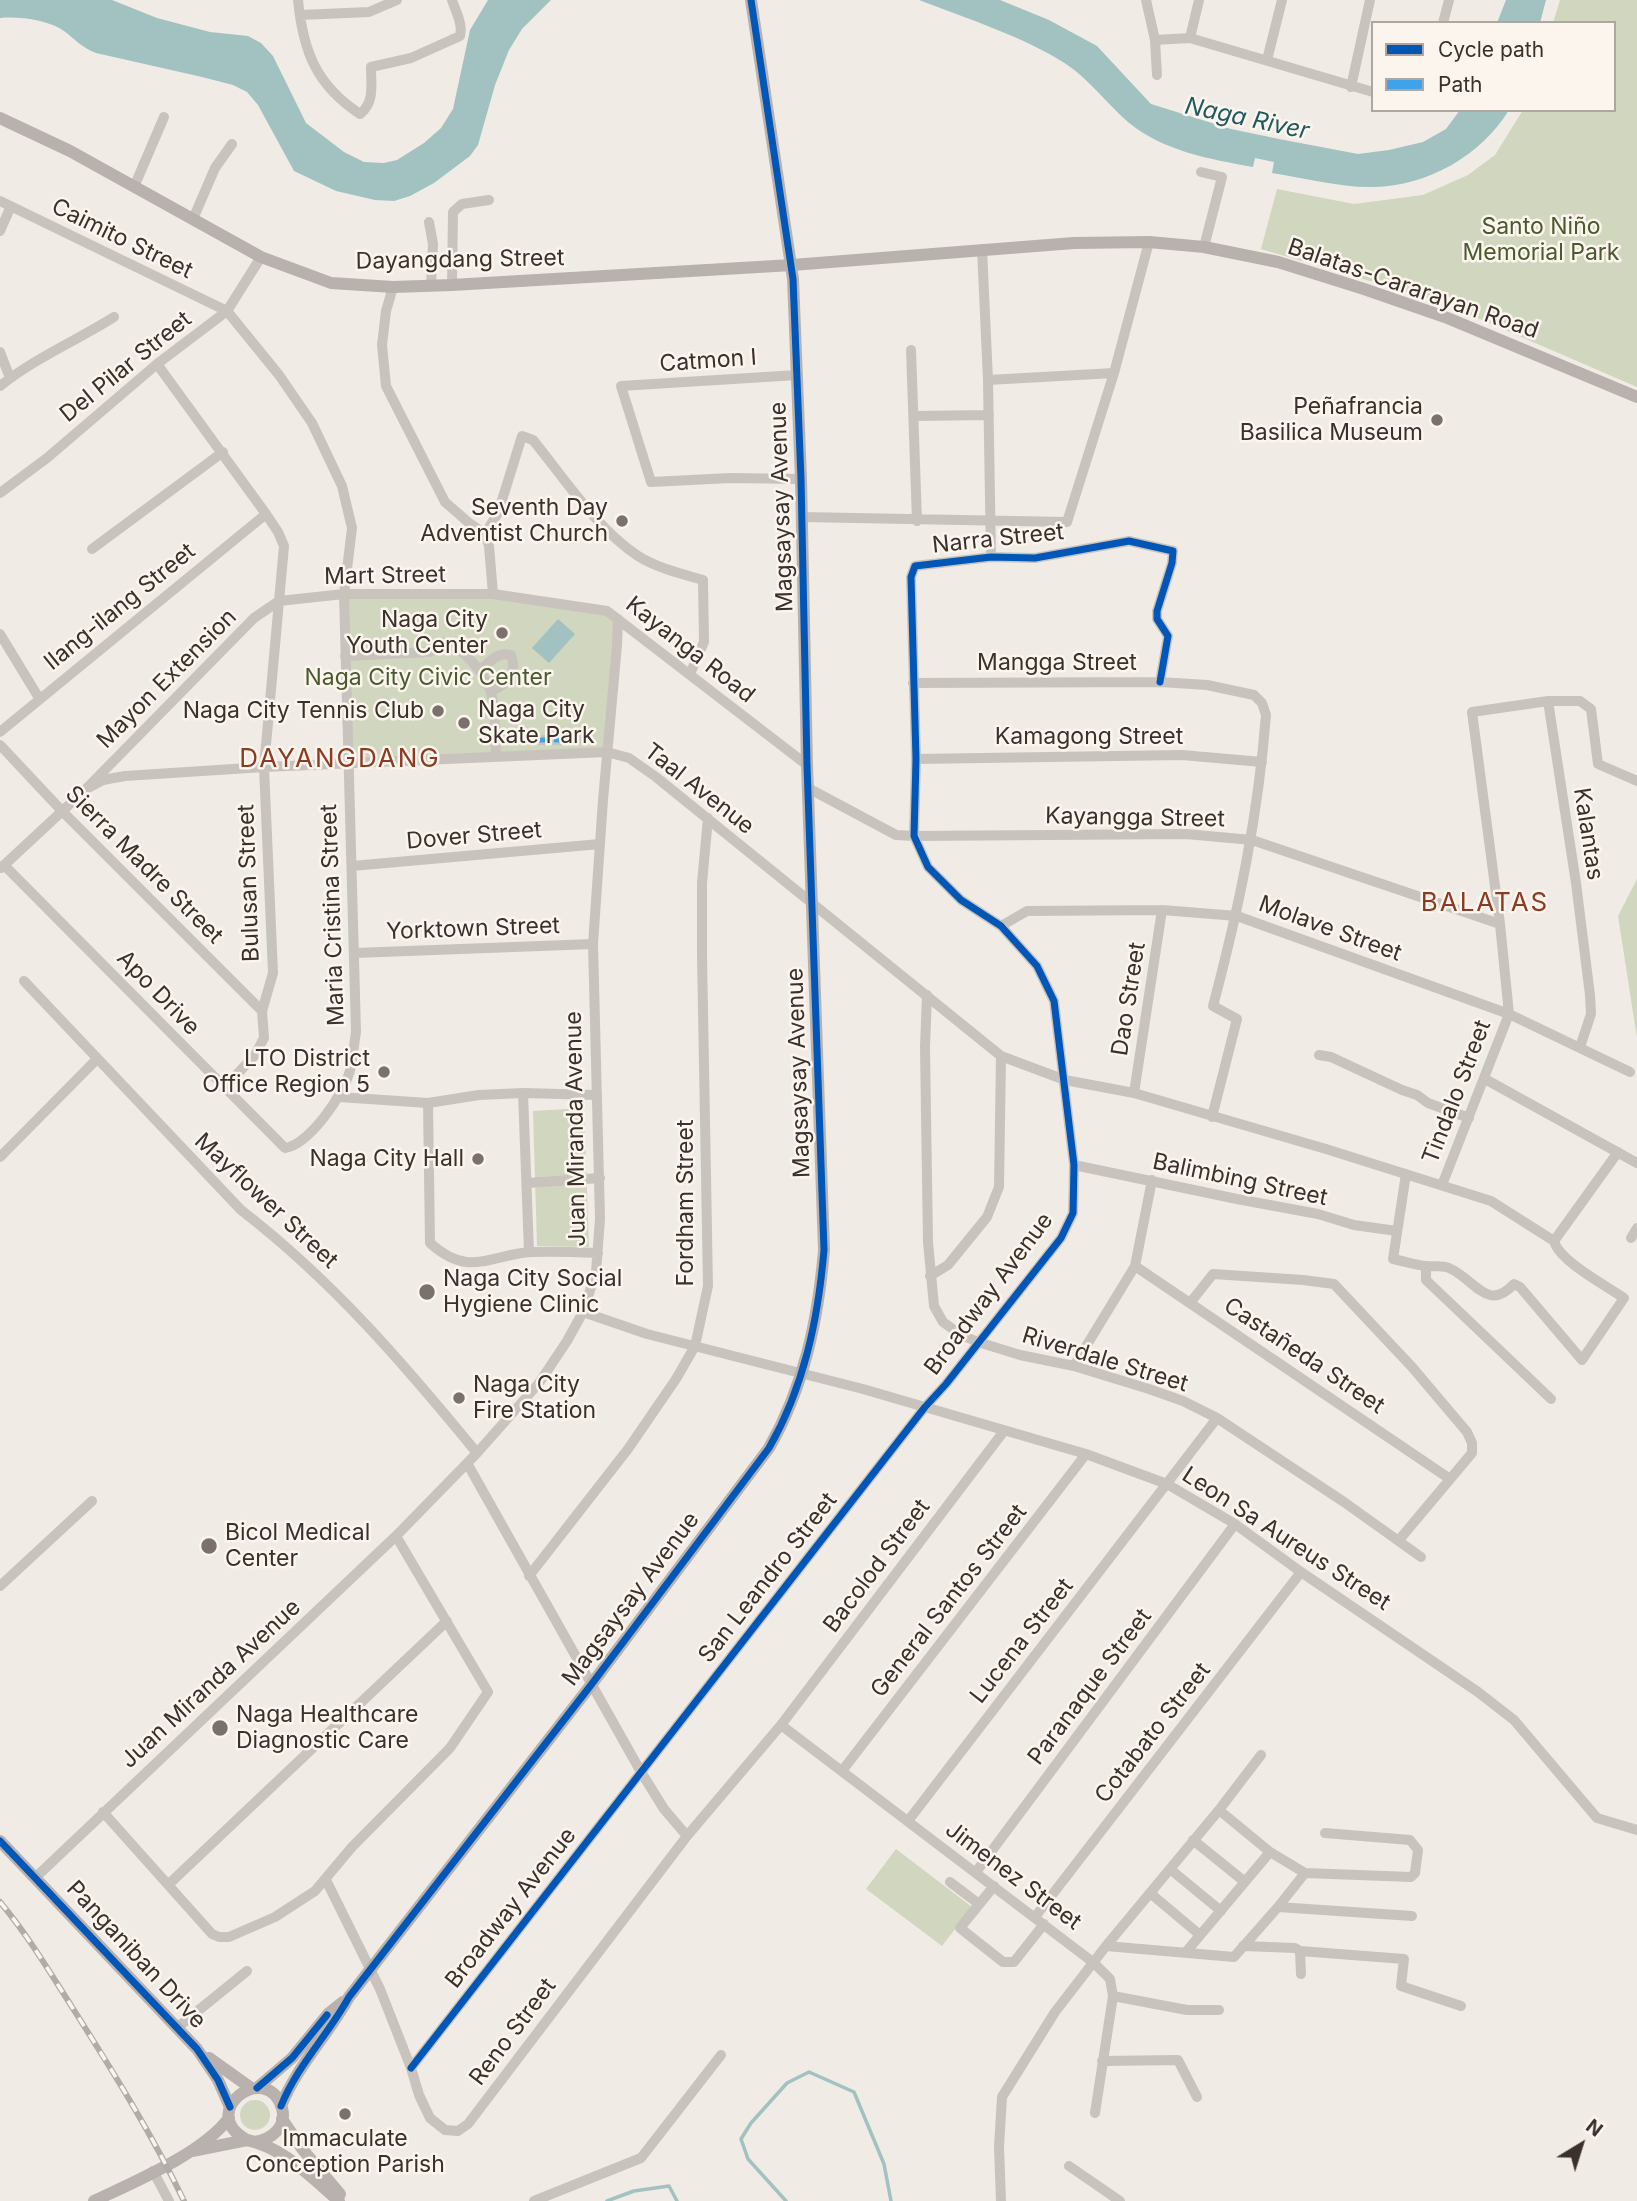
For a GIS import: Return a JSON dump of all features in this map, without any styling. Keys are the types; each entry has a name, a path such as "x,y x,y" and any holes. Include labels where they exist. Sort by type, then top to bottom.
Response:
{"main road":[{"name":"Magsaysay Avenue","path":"281,2106 300,2068 336,2020 349,1997 591,1685 769,1448 789,1409 802,1375 816,1318 824,1250 807,765 802,480 792,265 751,0"},
{"name":"Dayangdang Street","path":"0,118 70,151 261,257 331,282 393,288 792,265"},
{"name":"Balatas-Cararayan Road","path":"792,265 1074,243 1149,242 1204,247 1278,262 1445,317 1637,397"},
{"name":"Panganiban Drive","path":"0,1841 197,2049 218,2080 229,2112"},
{"name":"Magsaysay Avenue","path":"254,2088 292,2058 328,2014 349,1997"},
{"name":"Panganiban Drive","path":"197,2049 227,2073 254,2088"},
{"path":"94,2201 192,2151 221,2128 238,2094 254,2088 272,2093 281,2106 280,2127 271,2138 192,2151"},
{"path":"229,2112 234,2132 291,2161 339,2201"},
{"path":"282,2119 303,2150 346,2201"}],"street":[{"path":"298,0 318,75 360,114 370,101 372,67 411,58 460,36 458,16 452,0"},
{"path":"300,15 369,12 397,0"},
{"path":"1146,0 1155,40 1157,75"},
{"path":"1190,38 1199,0"},
{"path":"1267,60 1282,0"},
{"path":"1351,87 1370,0"},
{"path":"1444,21 1449,0"},
{"path":"1155,40 1190,38 1371,92"},
{"path":"134,187 164,117"},
{"path":"193,219 215,168 233,144"},
{"path":"1201,172 1222,177 1204,247"},
{"path":"452,285 453,212 462,204 489,200"},
{"name":"Caimito Street","path":"0,201 227,311"},
{"path":"0,231 11,206"},
{"path":"429,222 433,244 429,278 431,286"},
{"path":"802,517 1067,522 1114,373 1149,242"},
{"path":"982,250 988,380 991,557"},
{"name":"Del Pilar Street","path":"0,493 47,458 157,364 227,311 261,257"},
{"path":"393,288 386,311 382,345 386,386 445,502 485,534 493,594"},
{"name":"Maria Cristina Street","path":"227,311 279,374 312,423 342,486 352,527 344,594 356,1032 350,1072 339,1097 309,1135 293,1147 285,1148"},
{"path":"0,386 48,353 114,317"},
{"path":"911,350 917,521"},
{"path":"0,352 10,378"},
{"name":"Bulusan Street","path":"157,364 223,452 278,532 284,546 264,767 273,973 262,1011 264,1038 255,1055 224,1088"},
{"path":"988,380 1114,373"},
{"name":"Catmon I","path":"797,374 621,386 651,482 730,478 802,480"},
{"path":"915,416 989,415"},
{"path":"485,534 498,513 522,436 533,440 605,529 630,550 673,571 704,580 704,642 690,674"},
{"path":"92,550 223,452"},
{"name":"Ilang-ilang Street","path":"0,732 266,514"},
{"name":"Narra Street","path":"915,836 916,759 911,577 915,566 991,557 1035,558 1129,541 1173,551 1172,563 1157,611 1157,619 1168,636 1160,682"},
{"name":"Mart Street","path":"279,601 344,594 493,594"},
{"name":"Kayanga Road","path":"493,594 607,611 807,765"},
{"name":"Mayon Extension","path":"2,867 86,789 254,618 279,601"},
{"name":"Juan Miranda Avenue","path":"36,1877 396,1536 477,1453 540,1383 583,1312 596,1272 598,1253 600,1178 593,944 618,618"},
{"path":"0,634 39,698"},
{"path":"617,645 642,638"},
{"path":"345,656 430,652 444,642 450,644 472,661 491,691 496,757"},
{"path":"479,671 498,655 511,655 514,669 510,677 500,688 491,691"},
{"name":"Mangga Street","path":"913,683 1160,682 1207,685 1254,695 1262,703 1266,715 1262,762"},
{"path":"1509,1014 1472,712 1548,701 1580,701 1591,709 1598,764 1637,780"},
{"name":"Kalantas","path":"1548,701 1590,995 1591,1014 1580,1047"},
{"path":"539,740 578,740"},
{"name":"Sierra Madre Street","path":"0,745 62,811 262,1011"},
{"name":"Taal Avenue","path":"86,789 114,777 264,767 607,752 629,758 708,818 1001,1056 1065,1080 1134,1093 1491,1201 1554,1241 1557,1250 1572,1263 1624,1298 1582,1360 1520,1287 1514,1284 1498,1297 1484,1293 1446,1266 1426,1266"},
{"name":"Kamagong Street","path":"916,759 1182,755 1262,762"},
{"path":"1212,1117 1237,1019 1213,1006 1237,916 1252,840 1262,762"},
{"name":"Kayangga Street","path":"808,788 896,835 1186,834 1252,840 1500,924"},
{"name":"Fordham Street","path":"529,1576 628,1449 695,1346 708,1286 702,883 708,818"},
{"name":"Broadway Avenue","path":"915,836 928,867 961,900 1001,926 1037,966 1054,1001 1074,1164 1073,1213 1061,1238 925,1407"},
{"name":"Dover Street","path":"352,866 600,844"},
{"name":"Apo Drive","path":"2,867 285,1148"},
{"name":"Molave Street","path":"1001,926 1027,911 1162,910 1237,916 1509,1014 1630,1072"},
{"name":"Dao Street","path":"1134,1093 1162,910"},
{"name":"Yorktown Street","path":"355,953 593,944"},
{"name":"Mayflower Street","path":"24,981 241,1210 270,1232 346,1303 405,1365 477,1453"},
{"name":"Riverdale Street","path":"927,995 925,1047 928,1242 934,1306 943,1322 961,1335 978,1342 1020,1355 1074,1366 1183,1401 1217,1418 1421,1557"},
{"name":"Tindalo Street","path":"1442,1185 1509,1014"},
{"path":"1319,1055 1331,1057 1417,1095 1428,1103 1469,1118"},
{"path":"930,1276 948,1265 987,1217 999,1187 1001,1056"},
{"path":"0,1157 97,1059"},
{"path":"1485,1079 1637,1164"},
{"path":"523,1093 529,1252"},
{"path":"339,1097 428,1103 479,1094 597,1095"},
{"path":"428,1103 430,1243 445,1256 460,1261 491,1261 529,1252 598,1253"},
{"path":"1554,1241 1618,1152"},
{"name":"Balimbing Street","path":"1074,1164 1237,1199 1318,1213 1354,1225 1397,1231"},
{"path":"1406,1174 1393,1259 1426,1266 1426,1280 1551,1399"},
{"path":"527,1184 600,1178"},
{"path":"1074,1366 1136,1266 1152,1180"},
{"path":"1631,1238 1637,1228"},
{"name":"Castañeda Street","path":"1136,1266 1450,1479"},
{"path":"1190,1303 1213,1274 1334,1284 1412,1367 1467,1432 1472,1443 1472,1453 1399,1541"},
{"name":"Leon Sa Aureus Street","path":"583,1312 646,1334 863,1389 1086,1454 1167,1484 1235,1524 1471,1687 1514,1720 1597,1818 1637,1830"},
{"name":"San Leandro Street","path":"641,1772 925,1407"},
{"name":"Lucena Street","path":"908,1821 1217,1418"},
{"name":"Bacolod Street","path":"781,1725 1004,1431"},
{"name":"General Santos Street","path":"842,1771 1086,1454"},
{"path":"467,1463 641,1772 664,1809 687,1836"},
{"path":"0,1586 92,1501"},
{"name":"Paranaque Street","path":"976,1872 1235,1524"},
{"path":"103,1812 212,1934 219,1937 229,1937 275,1917 326,1880 352,1847 450,1748 488,1692 396,1536"},
{"name":"Cotabato Street","path":"1035,1917 1301,1572"},
{"path":"169,1884 447,1621"},
{"name":"Jimenez Street","path":"781,1725 1094,1963 1110,1979 1113,1996"},
{"name":"Reno Street","path":"326,1880 380,1989 430,2118 445,2130 458,2131 468,2124 687,1836 781,1725"},
{"path":"1001,2201 999,2147 1002,2097 1055,2012 1261,1755"},
{"name":"Broadway Avenue","path":"411,2068 641,1772"},
{"path":"1219,1810 1270,1853 1305,1873 1411,1877 1415,1873 1418,1850 1410,1840 1325,1833"},
{"path":"1193,1840 1245,1882"},
{"path":"1186,1952 1270,1853"},
{"path":"1170,1868 1221,1911"},
{"path":"1106,1946 1234,1957 1305,1873"},
{"path":"950,1882 979,1904"},
{"path":"994,1886 960,1928 1003,1962 1014,1962 1044,1924"},
{"path":"1150,1893 1200,1935"},
{"path":"1278,1907 1412,1916"},
{"path":"1243,1946 1295,1948 1300,1951 1404,1959 1401,1986 1461,2006"},
{"path":"1300,1951 1301,1974"},
{"path":"178,2027 247,1971"},
{"path":"1096,2113 1113,1996 1187,2010 1219,2010"},
{"path":"534,2201 641,2158 721,2055"},
{"path":"1102,2061 1178,2060 1197,2097"},
{"path":"1069,2166 1120,2201"},
{"path":"153,2171 169,2201"}],"green space":[{"name":"Santo Niño Memorial Park","path":"1560,0 1637,0 1637,387 1438,301 1261,249 1277,189 1354,204 1423,195 1468,175 1495,155 1522,112 1616,112 1616,21 1554,21"},
{"name":"Naga City Civic Center","path":"344,594 493,594 607,611 618,619 607,752 348,764"},
{"path":"1637,879 1637,1038 1618,916"},
{"path":"584,1108 589,1247 537,1246 533,1111"},
{"path":"896,1849 972,1907 942,1946 866,1889"},
{"path":"255,2100 261,2101 269,2109 269,2121 261,2129 255,2130 249,2129 241,2121 240,2115 241,2109 249,2101"}],"water":[{"path":"0,0 112,0 157,18 210,32 248,36 261,43 273,56 306,123 344,152 364,162 384,163 397,160 424,143 441,128 453,109 470,30 488,0 551,0 522,29 509,50 495,85 478,145 470,156 434,183 394,201 375,200 336,191 294,171 258,105 247,92 233,85 96,53 82,46 58,27 42,22 24,18 0,18"},
{"path":"919,0 1000,0 1049,20 1097,46 1151,104 1231,129 1279,139 1358,154 1423,142 1446,129 1459,112 1508,112 1484,141 1451,165 1433,174 1394,185 1362,187 1336,184 1272,173 1274,162 1255,158 1253,167 1203,157 1171,147 1128,122 1083,77 1066,64 1033,45"},
{"path":"1506,0 1546,0 1541,21 1498,21"},
{"path":"558,619 575,634 549,663 532,648"}],"waterway":[{"path":"786,2201 748,2159 741,2139 751,2123 787,2083 809,2072 854,2092 884,2164 891,2201"},
{"path":"607,2201 634,2191 669,2186 677,2201"}],"railway":[{"path":"0,1902 38,1953 102,2054 184,2201"}],"marked path":[{"path":"539,740 578,740"}],"cycle path":[{"path":"281,2106 295,2077 349,1997 591,1685 769,1448 792,1401 813,1327 824,1250 793,279 751,0"},
{"path":"411,2068 925,1407 1061,1238 1073,1213 1074,1165 1054,1001 1037,966 1001,926 961,900 928,867 914,836 916,759 911,577 915,566 991,557 1035,558 1129,541 1173,551 1172,563 1157,611 1157,619 1168,636 1160,682"},
{"path":"0,1841 197,2049 218,2080 230,2107"},
{"path":"257,2088 292,2058 327,2015"}],"place":[{"name":"Peñafrancia Basilica Museum","path":"1437,420"},
{"name":"Seventh Day Adventist Church","path":"622,521"},
{"name":"Naga City Youth Center","path":"502,633"},
{"name":"Naga City Tennis Club","path":"438,711"},
{"name":"Naga City Skate Park","path":"464,723"},
{"name":"LTO District Office Region 5","path":"384,1072"},
{"name":"Naga City Hall","path":"478,1159"},
{"name":"Naga City Social Hygiene Clinic","path":"427,1292"},
{"name":"Naga City Fire Station","path":"459,1398"},
{"name":"Bicol Medical Center","path":"209,1546"},
{"name":"Naga Healthcare Diagnostic Care","path":"220,1728"},
{"name":"Immaculate Conception Parish","path":"345,2114"}],"district":[{"name":"DAYANGDANG","path":"340,759"},
{"name":"BALATAS","path":"1485,903"}],"water label":[{"name":"Naga River","path":"1247,119"}]}
